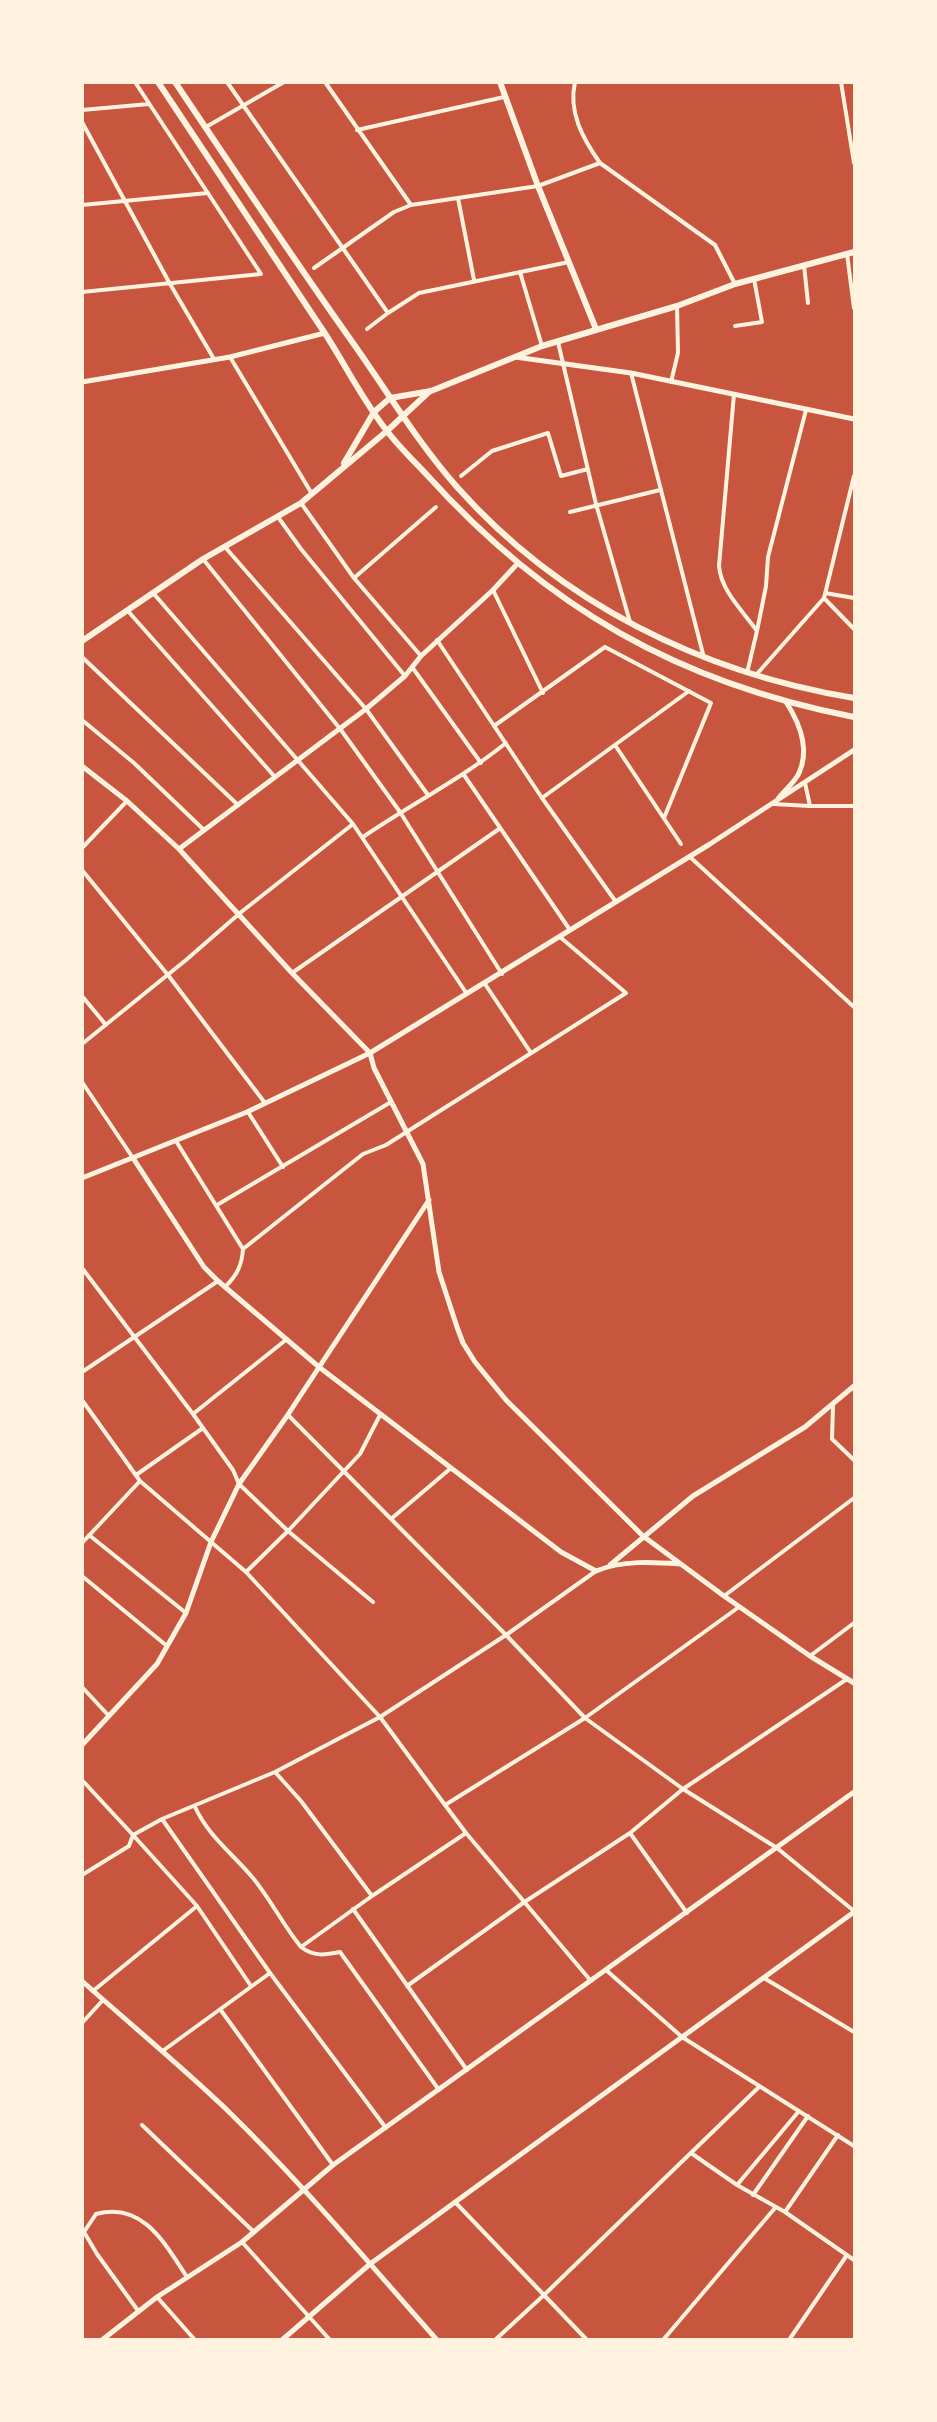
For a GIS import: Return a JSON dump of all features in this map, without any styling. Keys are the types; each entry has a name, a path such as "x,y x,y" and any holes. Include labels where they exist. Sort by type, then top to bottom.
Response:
{"main road":[{"path":"158,82 325,333 387,431 448,499 480,530 518,563 588,615 632,640 702,674 741,689 786,702 855,717"},
{"path":"175,82 303,274 390,398 453,483 484,516 556,577 630,622 704,658 747,674 855,698"},
{"path":"500,82 538,186 596,329"},
{"path":"341,467 374,412 390,398 431,391 542,346 677,306 753,278 851,253"},
{"path":"82,641 203,559 301,503 431,391"}],"street":[{"path":"82,292 261,274 135,82"},
{"path":"227,82 388,313"},
{"path":"205,127 284,82"},
{"path":"325,82 411,205"},
{"path":"574,82 572,92 574,112 579,128 600,163 715,245 735,284"},
{"path":"841,82 855,163"},
{"path":"357,130 504,97"},
{"path":"82,110 149,105"},
{"path":"82,122 170,284 214,359"},
{"path":"315,268 394,212 411,205 538,186 600,163"},
{"path":"82,205 208,193"},
{"path":"458,198 474,280"},
{"path":"851,253 855,308"},
{"path":"367,329 419,293 569,262"},
{"path":"804,265 808,303"},
{"path":"520,272 542,346"},
{"path":"735,326 762,322 753,278"},
{"path":"671,382 678,353 677,306"},
{"path":"82,382 230,357 325,333"},
{"path":"558,341 596,504 630,622"},
{"path":"230,357 312,495"},
{"path":"515,357 632,374 855,419"},
{"path":"632,374 704,658"},
{"path":"734,393 720,577 757,631"},
{"path":"747,674 766,586 768,557 807,410"},
{"path":"461,476 492,451 548,433 561,476 588,469"},
{"path":"755,676 824,598 855,476"},
{"path":"570,512 660,490"},
{"path":"301,503 354,578 421,656"},
{"path":"354,578 436,507"},
{"path":"278,516 306,556 405,676"},
{"path":"225,547 366,709 429,795"},
{"path":"203,559 341,730 400,812 436,873 502,974"},
{"path":"179,849 297,760 341,730 366,709 405,676 437,640 493,590 518,563"},
{"path":"493,590 543,693"},
{"path":"825,593 855,598"},
{"path":"154,594 353,824 468,994"},
{"path":"824,598 855,628"},
{"path":"127,610 275,777"},
{"path":"437,640 542,798 616,902"},
{"path":"494,726 605,647 689,691 711,703 664,818"},
{"path":"82,657 238,805"},
{"path":"412,668 481,763"},
{"path":"542,798 689,691"},
{"path":"773,804 799,773 804,751 797,719 786,702"},
{"path":"82,720 134,763 204,830"},
{"path":"363,837 400,812 464,775 506,744"},
{"path":"615,745 681,844"},
{"path":"82,1178 247,1112 369,1053 502,974 690,857 855,750"},
{"path":"82,766 127,801 179,849 240,913 292,973 369,1053 374,1068 423,1164 439,1272 447,1302 463,1343 475,1362 506,1400 643,1536 810,1656 855,1683"},
{"path":"464,775 570,930"},
{"path":"805,783 810,806"},
{"path":"82,848 127,801"},
{"path":"773,804 855,806"},
{"path":"82,1044 240,913 353,824"},
{"path":"292,973 499,829"},
{"path":"690,857 855,1007"},
{"path":"82,870 168,975 265,1104"},
{"path":"243,1249 363,1154 386,1145 408,1132 626,993 560,936"},
{"path":"485,984 531,1053"},
{"path":"82,996 106,1025"},
{"path":"82,1082 204,1267 218,1281 380,1415 501,1503 561,1552 596,1571"},
{"path":"217,1205 392,1102"},
{"path":"247,1112 283,1167"},
{"path":"176,1141 243,1249 243,1262 235,1277 226,1286"},
{"path":"82,1745 157,1664 186,1613 211,1542 239,1484 288,1415 429,1200"},
{"path":"82,1268 136,1336 193,1414 233,1470 239,1484 288,1531 373,1602"},
{"path":"82,1372 218,1281"},
{"path":"193,1414 287,1339"},
{"path":"609,1566 693,1496 805,1427 855,1386"},
{"path":"82,1400 140,1481 246,1572 380,1717 466,1833 591,1982"},
{"path":"833,1406 832,1439 855,1461"},
{"path":"282,2340 370,2264 855,1912 777,1848 683,1789 585,1718 288,1415"},
{"path":"246,1572 360,1454 380,1415"},
{"path":"136,1475 203,1428"},
{"path":"391,1519 451,1468"},
{"path":"82,1543 140,1481"},
{"path":"724,1596 855,1498"},
{"path":"89,1535 186,1613"},
{"path":"82,1875 129,1846 133,1835 162,1820 275,1772 380,1717 506,1635 596,1571 609,1566 652,1562 682,1564"},
{"path":"82,1576 167,1646"},
{"path":"445,1805 585,1718 740,1607"},
{"path":"810,1656 855,1623"},
{"path":"407,1986 523,1903 630,1833 683,1789 847,1678"},
{"path":"82,1687 109,1716"},
{"path":"275,1772 301,1801 372,1896"},
{"path":"82,1780 197,1906 251,1986"},
{"path":"102,2340 157,2297 242,2242 333,2165 468,2071 855,1792"},
{"path":"195,1807 202,1823 220,1845 252,1876 301,1947 309,1953 321,1955 340,1952 439,2090"},
{"path":"162,1820 270,1973 386,2128"},
{"path":"301,1947 466,1833"},
{"path":"630,1833 687,1913"},
{"path":"93,1991 197,1906"},
{"path":"353,1909 468,2071"},
{"path":"606,1970 682,2037 855,2146"},
{"path":"164,2050 270,1973"},
{"path":"764,1978 855,2032"},
{"path":"82,1982 164,2050 225,2108 305,2190 437,2340"},
{"path":"82,2023 103,2000"},
{"path":"220,2009 333,2165"},
{"path":"495,2340 759,2087"},
{"path":"737,2184 799,2111"},
{"path":"753,2195 808,2116"},
{"path":"142,2125 254,2232"},
{"path":"785,2212 837,2135"},
{"path":"691,2153 753,2195 785,2212 855,2260"},
{"path":"455,2202 586,2340"},
{"path":"663,2340 775,2208"},
{"path":"139,2312 84,2232 96,2214 110,2210 130,2215 155,2230 187,2277"},
{"path":"242,2242 330,2340"},
{"path":"789,2340 847,2255"},
{"path":"157,2297 195,2340"}]}
